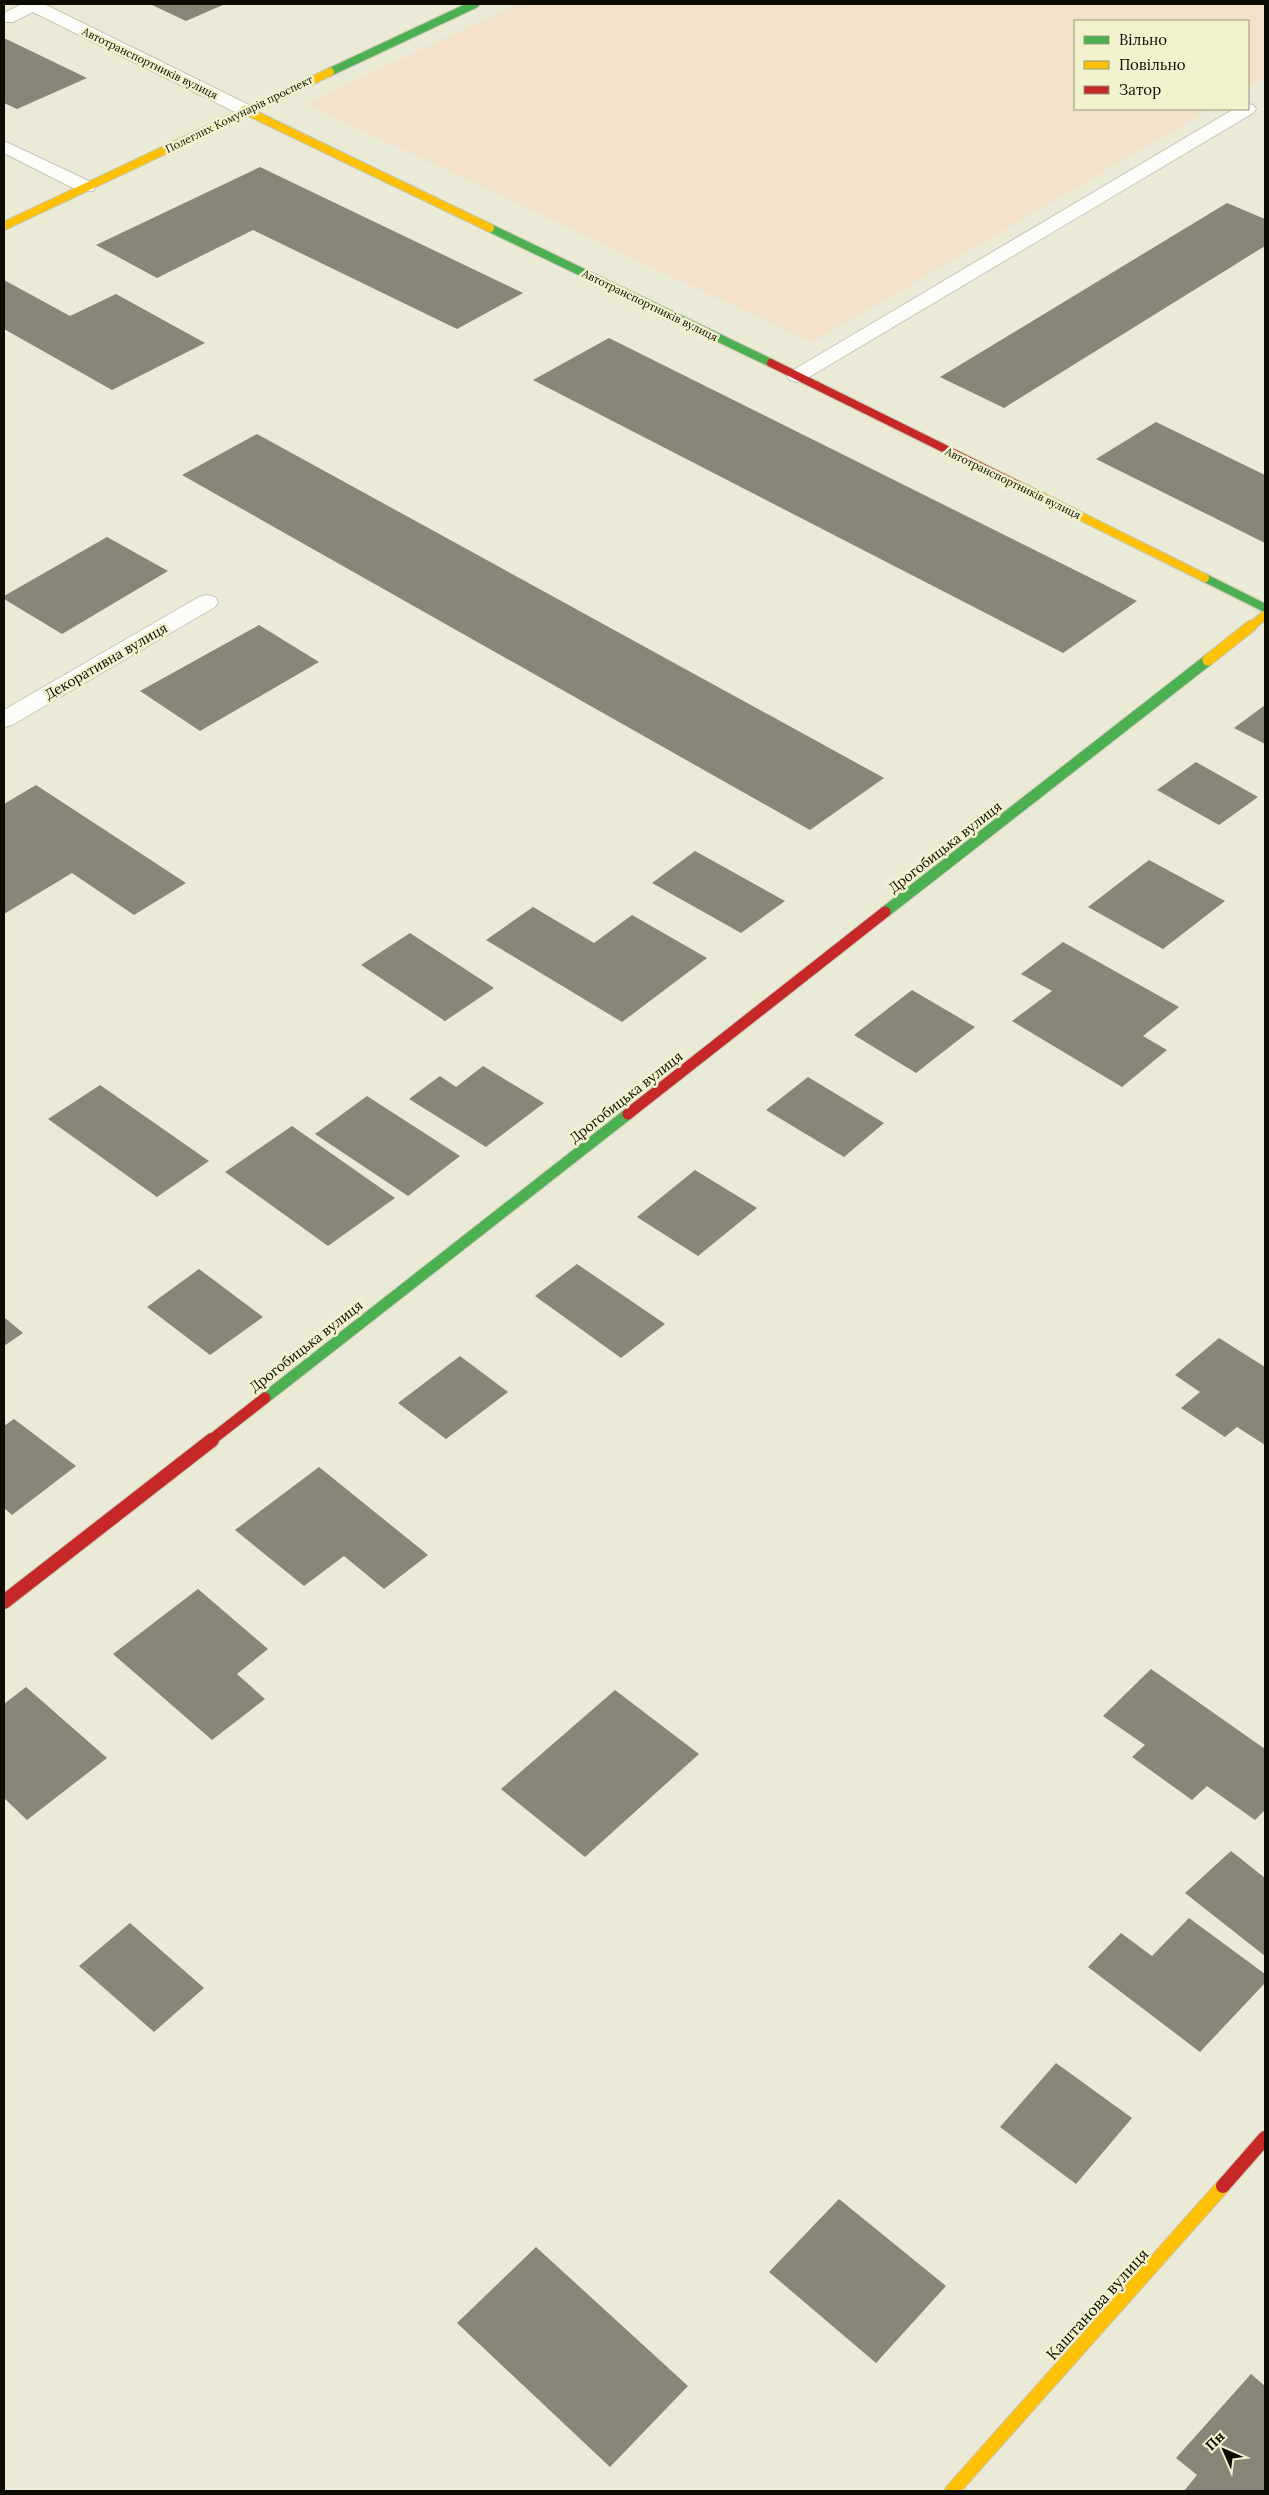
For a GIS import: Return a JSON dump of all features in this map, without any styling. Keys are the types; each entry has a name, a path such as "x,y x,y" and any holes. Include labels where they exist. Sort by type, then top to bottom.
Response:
{"street":[{"name":"Автотранспортників вулиця","path":"34,4 245,110 797,376 1265,608"},
{"path":"7,18 34,4"},
{"name":"Полеглих Комунарів проспект","path":"4,226 245,110 475,4"},
{"path":"797,376 1245,110"},
{"path":"4,146 86,187"},
{"name":"Декоративна вулиця","path":"4,720 207,602"},
{"name":"Дрогобицька вулиця","path":"4,1602 1265,615"},
{"name":"Каштанова вулиця","path":"952,2491 1265,2138"}],"shaded area":[{"path":"517,4 1265,4 1265,77 1249,86 1249,20 1074,20 1074,110 1209,110 812,343 306,104"}],"building":[{"path":"150,4 225,4 186,21"},
{"path":"4,38 87,78 17,109 4,103"},
{"path":"260,167 523,293 457,329 253,230 157,278 96,245"},
{"path":"1227,203 1265,219 1265,246 1004,408 940,377"},
{"path":"4,280 70,316 116,294 205,343 112,390 4,329"},
{"path":"609,338 1137,601 1063,653 533,380"},
{"path":"1156,422 1265,475 1265,543 1096,459"},
{"path":"257,434 884,778 810,830 182,475"},
{"path":"107,537 168,571 62,634 4,599 4,596"},
{"path":"259,625 319,662 200,731 140,691"},
{"path":"1265,705 1265,744 1234,728"},
{"path":"1196,762 1258,797 1219,825 1157,790"},
{"path":"36,785 186,883 134,915 72,873 4,914 4,804"},
{"path":"695,851 785,901 741,933 652,883"},
{"path":"1149,860 1225,901 1163,949 1088,907"},
{"path":"533,907 594,943 632,915 707,958 622,1022 486,940"},
{"path":"410,933 494,988 445,1021 361,965"},
{"path":"1063,942 1179,1007 1143,1036 1167,1050 1122,1087 1012,1021 1052,991 1021,974"},
{"path":"912,990 975,1027 916,1073 854,1035"},
{"path":"483,1066 544,1103 486,1147 409,1099 440,1076 456,1087"},
{"path":"808,1077 884,1123 844,1157 766,1110"},
{"path":"100,1085 209,1161 157,1197 48,1119"},
{"path":"367,1096 460,1156 408,1196 315,1134"},
{"path":"292,1126 395,1198 328,1246 225,1172"},
{"path":"695,1170 757,1208 698,1256 637,1217"},
{"path":"577,1264 665,1324 621,1358 535,1296"},
{"path":"199,1269 263,1317 210,1355 147,1307"},
{"path":"4,1317 23,1333 4,1346"},
{"path":"1219,1338 1265,1367 1265,1445 1237,1427 1225,1437 1181,1408 1200,1392 1175,1375"},
{"path":"460,1356 508,1392 446,1439 398,1403"},
{"path":"14,1419 76,1466 12,1515 4,1508 4,1426"},
{"path":"319,1467 428,1555 384,1589 344,1556 304,1586 235,1530"},
{"path":"198,1589 268,1649 237,1674 265,1699 212,1740 113,1654"},
{"path":"1151,1669 1265,1749 1265,1810 1255,1820 1207,1786 1192,1800 1132,1757 1145,1745 1103,1716"},
{"path":"26,1687 107,1758 27,1820 4,1798 4,1704"},
{"path":"615,1690 699,1754 585,1857 501,1789"},
{"path":"1231,1851 1265,1878 1265,1956 1185,1893"},
{"path":"1189,1918 1265,1974 1265,1983 1200,2052 1088,1967 1121,1933 1152,1956"},
{"path":"130,1923 204,1988 154,2032 79,1966"},
{"path":"1056,2063 1132,2118 1076,2184 1000,2127"},
{"path":"839,2199 946,2286 876,2363 769,2272"},
{"path":"536,2247 688,2386 610,2467 457,2323"},
{"path":"1251,2374 1265,2386 1265,2491 1184,2491 1197,2475 1176,2458"}],"traffic: fast":[{"path":"330,72 475,4"},
{"path":"490,228 771,363"},
{"path":"1205,578 1265,608"},
{"path":"885,912 1208,660"},
{"path":"265,1398 628,1114"}],"traffic: slow":[{"path":"4,226 330,72"},
{"path":"245,110 490,228"},
{"path":"1018,485 1205,578"},
{"path":"1208,660 1265,615"},
{"path":"952,2491 1223,2186"}],"traffic: jam":[{"path":"771,363 1018,485"},
{"path":"628,1114 885,912"},
{"path":"4,1602 265,1398"},
{"path":"1223,2186 1265,2138"}]}
